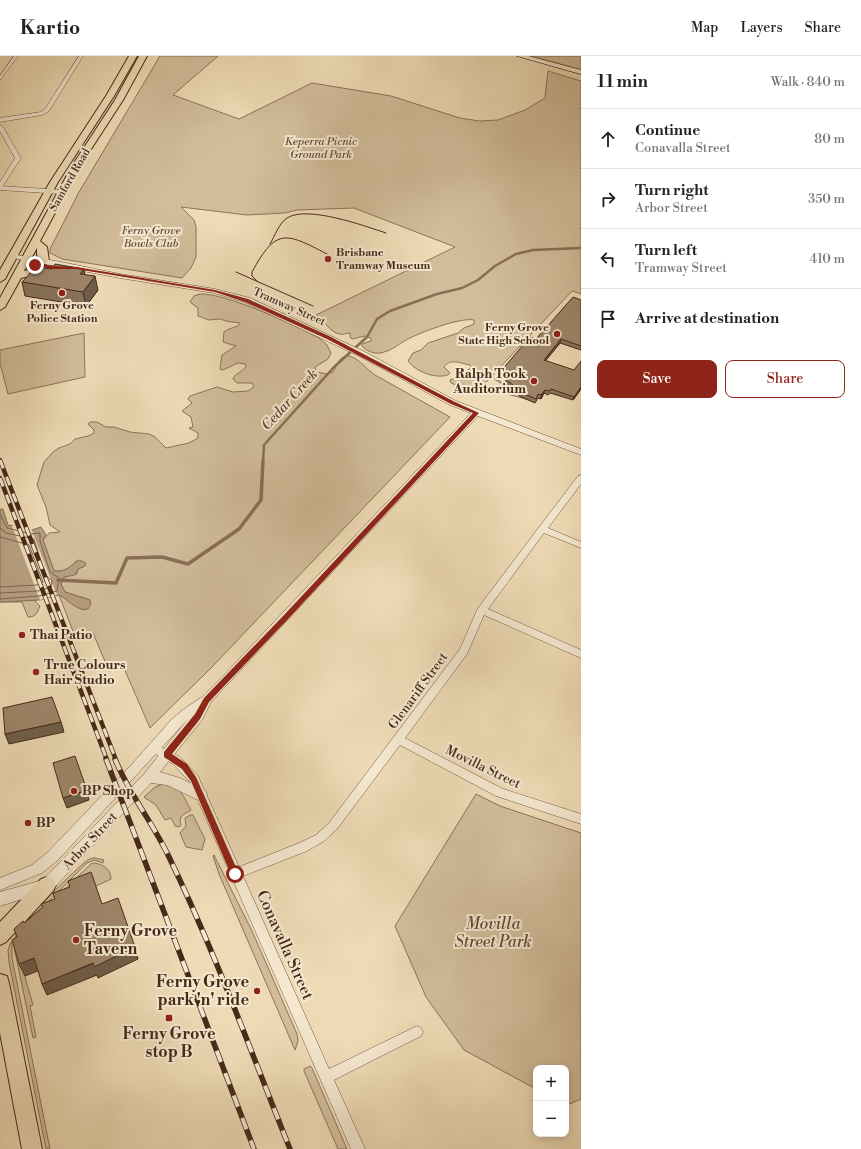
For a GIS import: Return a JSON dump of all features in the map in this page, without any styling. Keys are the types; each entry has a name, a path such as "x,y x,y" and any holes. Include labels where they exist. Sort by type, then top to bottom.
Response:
{"main road":[{"name":"Samford Road","path":"0,280 50,191 83,136 110,96 133,56"},
{"name":"Samford Road","path":"0,307 62,192 119,100 143,56"},
{"path":"520,56 581,72"},
{"path":"17,276 39,270 46,264 42,255 42,247 35,242"},
{"path":"0,936 47,885"},
{"path":"0,983 32,1149"}],"street":[{"path":"0,79 16,56"},
{"path":"0,120 42,113 47,110 81,56"},
{"path":"0,127 18,158 0,187 62,192"},
{"name":"Tramway Street","path":"12,258 215,291 247,300 362,354 453,403 581,452"},
{"name":"Arbor Street","path":"0,884 27,874 46,862 176,723 188,712 206,700 288,615 476,413"},
{"name":"Glenariff Street","path":"235,874 304,847 320,838 334,824 464,651 482,610 581,478"},
{"path":"542,529 581,545"},
{"path":"482,610 581,654"},
{"name":"Arbor Street","path":"47,885 148,778 198,716 206,700"},
{"name":"Movilla Street","path":"398,740 500,793 581,819"},
{"name":"Conavalla Street","path":"154,748 184,766 194,780 358,1149"},
{"path":"148,778 158,776 169,779 200,795"},
{"path":"0,899 47,885"},
{"path":"326,1077 417,1032"}],"green space":[{"path":"160,56 218,56 173,95 239,119 312,83 391,96 460,118 479,121 498,120 525,110 545,98 548,71 581,81 581,294 572,291 492,376 526,399 507,394 508,392 502,390 505,386 491,377 478,391 451,383 450,380 462,376 471,367 470,365 456,362 446,364 444,367 450,373 448,375 438,376 426,374 408,361 413,353 421,350 428,343 458,333 464,328 474,324 474,320 459,321 440,326 412,337 390,350 375,353 362,346 362,344 371,341 371,338 365,336 352,339 350,337 350,333 337,333 316,315 455,247 354,208 297,210 285,213 247,215 181,207 194,220 196,227 196,257 191,268 182,278 62,259 50,253 50,249 79,192"},
{"path":"531,56 581,56 581,70 579,69"},
{"path":"200,294 212,295 243,304 278,318 319,338 327,345 331,353 328,359 315,367 316,372 327,374 333,372 341,358 346,356 351,357 356,359 375,375 450,417 210,669 150,728 123,666 109,671 93,633 76,639 59,595 78,608 86,610 90,600 65,592 61,584 65,576 77,574 78,569 85,566 76,561 72,566 66,569 54,571 43,540 49,533 60,532 50,525 46,507 37,485 44,462 53,452 70,444 75,439 94,433 94,430 88,424 90,422 97,422 106,427 114,427 130,432 149,434 155,437 166,448 189,443 198,438 198,433 189,428 193,427 191,417 182,411 192,403 188,399 190,396 217,387 233,392 248,391 254,387 252,383 237,383 233,379 235,375 245,368 245,364 238,363 223,370 220,369 222,355 236,346 223,342 224,332 238,326 240,323 220,319 209,320 198,316 198,308 190,302 194,296"},
{"path":"84,333 85,377 8,394 0,363 0,350"},
{"path":"0,588 35,601 40,606 37,613 28,617 22,602 0,602"},
{"path":"163,784 174,786 181,792 191,810 181,817 181,825 179,827 175,826 171,818 165,820 156,805 144,797 155,787"},
{"name":"Movilla Street Park","path":"476,794 500,806 581,833 581,1099 569,1104 569,1065 533,1065 533,1087 464,1050 426,997 395,926"},
{"path":"193,815 205,839 202,850 186,847 180,833 186,826 185,818"},
{"path":"214,855 252,931 297,1034 298,1041 295,1050 219,874 213,856"},
{"path":"95,858 104,860 103,863 94,860 87,863 15,938 24,923 57,888 86,861"},
{"path":"92,863 105,867 111,875 111,879 96,886 18,952 33,1005 30,1006 36,1037 33,1038 15,952 15,945 57,896"},
{"path":"11,942 12,958 50,1149 46,1149 9,962 8,950"},
{"path":"310,1066 347,1149 338,1149 304,1071 304,1069"}],"water":[{"path":"0,509 3,509 8,525 32,530 41,527 46,535 43,540 54,571 65,570 79,560 86,563 85,566 78,569 75,575 64,577 61,584 65,592 90,600 91,604 88,609 80,609 59,595 40,600 0,602"}],"pier":[{"path":"16,525 31,528 57,595 40,600 12,526"}],"building":[{"path":"55,264 84,269 80,274 95,276 83,292 22,282 36,267 52,269"},
{"path":"573,297 581,300 581,346 561,339 544,360 574,370 581,361 581,387 574,397 551,389 549,391 545,390 541,395 538,394 536,399 520,392 520,390 513,387 513,385 506,380 510,376 500,372 530,337 536,339"},
{"path":"52,697 61,722 5,734 3,708"},
{"name":"BP Shop","path":"75,756 87,790 63,798 53,763"},
{"name":"Ferny Grove Tavern","path":"91,872 102,904 118,898 135,947 94,967 93,963 42,984 34,958 19,964 12,940 17,937 14,929 23,921 24,923 43,907 41,904 55,899 53,893 70,887 68,881"}],"waterway":[{"name":"Cedar Creek","path":"263,461 264,445 334,367 367,337 377,319 390,311 437,294 462,288 478,280 495,266 516,254 533,250 581,248"},
{"name":"Cedar Creek","path":"58,580 116,583 127,558 162,557 188,564 239,529 261,500 263,460"}],"tram line":[{"path":"270,244 279,226 284,220 296,215 322,215 386,233"},
{"path":"257,281 252,276 252,272 260,258 275,241 283,238 291,238 301,241 327,254"},
{"path":"236,272 257,281"},
{"path":"257,281 313,306"}],"railway":[{"path":"0,460 116,760"},
{"path":"0,478 107,760"},
{"path":"106,759 254,1149"},
{"path":"115,759 127,784 163,844 186,893 232,1002 290,1149"}],"place":[{"name":"Brisbane Tramway Museum","path":"328,259"},
{"name":"Ferny Grove Police Station","path":"62,293"},
{"name":"Ferny Grove State High School","path":"557,334"},
{"name":"Ralph Took Auditorium","path":"534,381"},
{"name":"Thai Patio","path":"22,635"},
{"name":"True Colours Hair Studio","path":"36,672"},
{"name":"BP Shop","path":"74,791"},
{"name":"BP","path":"28,823"},
{"name":"Ferny Grove Tavern","path":"76,940"},
{"name":"Ferny Grove park 'n' ride","path":"257,991"},
{"name":"Ferny Grove stop B","path":"169,1018"}],"route":[{"path":"35,265 54,268 76,268 215,291 247,300 362,354 453,403 476,413 288,615 206,700 198,716 167,755 184,766 194,780 235,874"}],"park label":[{"name":"Keperra Picnic Ground Park","path":"321,148"},
{"name":"Ferny Grove Bowls Club","path":"151,237"}]}
